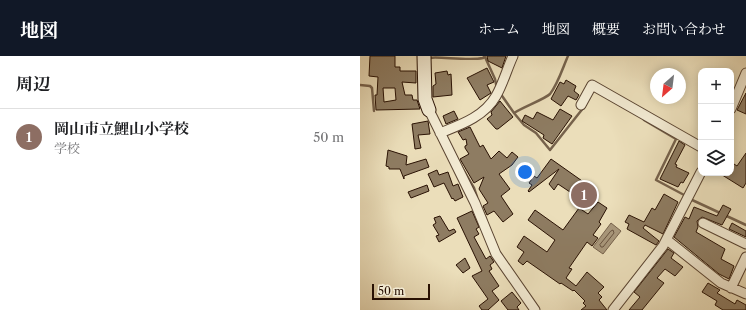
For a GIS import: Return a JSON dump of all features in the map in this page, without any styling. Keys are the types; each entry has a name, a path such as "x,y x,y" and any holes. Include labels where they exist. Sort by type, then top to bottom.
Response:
{"main road":[{"path":"424,56 425,100 429,110"}],"street":[{"path":"440,133 475,117 491,103 497,95 513,56"},
{"path":"734,104 744,86 746,73"},
{"path":"581,105 592,85 698,145"},
{"path":"429,110 475,203 496,254 535,310"},
{"path":"613,310 657,255 667,240 699,176"},
{"path":"703,223 746,244"},
{"path":"667,240 721,283 746,294"},
{"path":"731,288 746,257"}],"water":[{"path":"611,223 621,231 603,254 593,247"}],"building":[{"path":"370,56 395,56 395,67 400,67 400,71 416,71 416,83 402,82 405,95 412,95 413,100 417,100 420,109 376,110 375,95 377,95 378,77 369,76","holes":["383,88 395,88 396,100 384,102"]},
{"path":"487,56 506,56 502,68 488,61"},
{"path":"487,68 494,82 487,85 491,93 480,100 467,78"},
{"path":"447,71 448,75 451,74 452,95 433,97 433,86 436,84 435,73"},
{"path":"566,80 576,86 574,91 579,95 576,100 568,96 561,106 551,99 560,82 564,84"},
{"path":"746,93 746,114 737,110"},
{"path":"500,101 513,117 496,129 487,119 492,115 491,112"},
{"path":"560,109 572,116 552,144 543,138 544,135 522,121 525,115 533,119 537,112 553,120"},
{"path":"454,111 458,119 446,124 443,116"},
{"path":"428,121 430,134 418,135 421,148 415,149 412,124"},
{"path":"470,127 480,147 483,145 491,159 499,151 507,158 512,152 518,157 512,165 499,174 510,189 501,196 513,214 503,222 494,211 487,215 483,206 488,203 479,189 484,177 474,183 460,159 469,154 465,148 467,145 466,139 463,140 458,132"},
{"path":"679,141 685,145 675,164 677,165 676,167 689,173 683,183 681,182 678,187 660,179"},
{"path":"388,150 407,156 406,165 426,159 429,167 404,176 404,179 400,169 389,169 389,167 386,166"},
{"path":"746,153 746,183 743,188 724,176 734,176 734,164 737,166"},
{"path":"551,159 585,183 576,196 558,184 554,190 549,184 559,169 529,192 528,191 532,185 529,183 534,176 537,178"},
{"path":"437,170 439,175 448,172 453,186 458,184 463,197 455,201 453,198 452,199 444,183 434,187 428,174"},
{"path":"427,185 429,191 411,198 408,192"},
{"path":"664,194 678,202 663,234 645,225 643,228 659,241 656,245 627,229 629,224 625,222 629,215 644,222 652,208 655,210"},
{"path":"598,202 607,208 599,222 601,224 593,235 598,238 592,246 587,242 569,268 572,269 566,278 576,286 587,272 604,287 598,293 602,297 599,300 607,310 581,310 586,306 583,303 585,301 574,290 573,291 561,283 560,284 527,261 523,265 518,261 524,252 517,247 524,236 547,252 555,240 528,220 535,210 563,230 579,208 588,214"},
{"path":"723,205 731,209 722,225 702,217 697,221 698,227 696,232 725,249 721,259 734,266 729,279 719,274 674,237 685,217 689,219 694,207 717,216"},
{"path":"472,211 479,227 476,229 479,234 474,237 486,259 490,256 494,262 490,265 492,269 489,271 499,286 492,291 499,300 488,310 482,310 479,306 488,299 472,276 482,271 457,218"},
{"path":"440,216 449,231 454,229 456,232 439,242 436,236 439,235 433,225 436,223 434,218"},
{"path":"732,223 746,231 746,237 729,229"},
{"path":"668,249 674,253 671,258 683,267 675,276 665,269 657,278 664,283 642,310 629,310 640,297 634,292"},
{"path":"465,258 470,268 463,273 456,265"},
{"path":"708,283 720,290 717,293 735,304 737,300 746,305 746,310 723,310 715,305 717,301 702,292"},
{"path":"512,292 521,303 517,307 519,310 508,310 501,301"}],"waterway":[{"path":"429,58 477,59 485,56"},
{"path":"500,93 514,113 544,98 553,90 568,56"},
{"path":"485,57 495,79 497,89"},
{"path":"360,85 370,86 372,88 374,111"},
{"path":"514,113 524,125 536,133 550,150 584,107"},
{"path":"644,120 676,139 656,180 686,196"},
{"path":"461,166 474,188 477,197"},
{"path":"690,199 746,225"},
{"path":"481,207 486,219"}],"place":[{"name":"岡山市立鯉山小学校","path":"584,195"}]}
